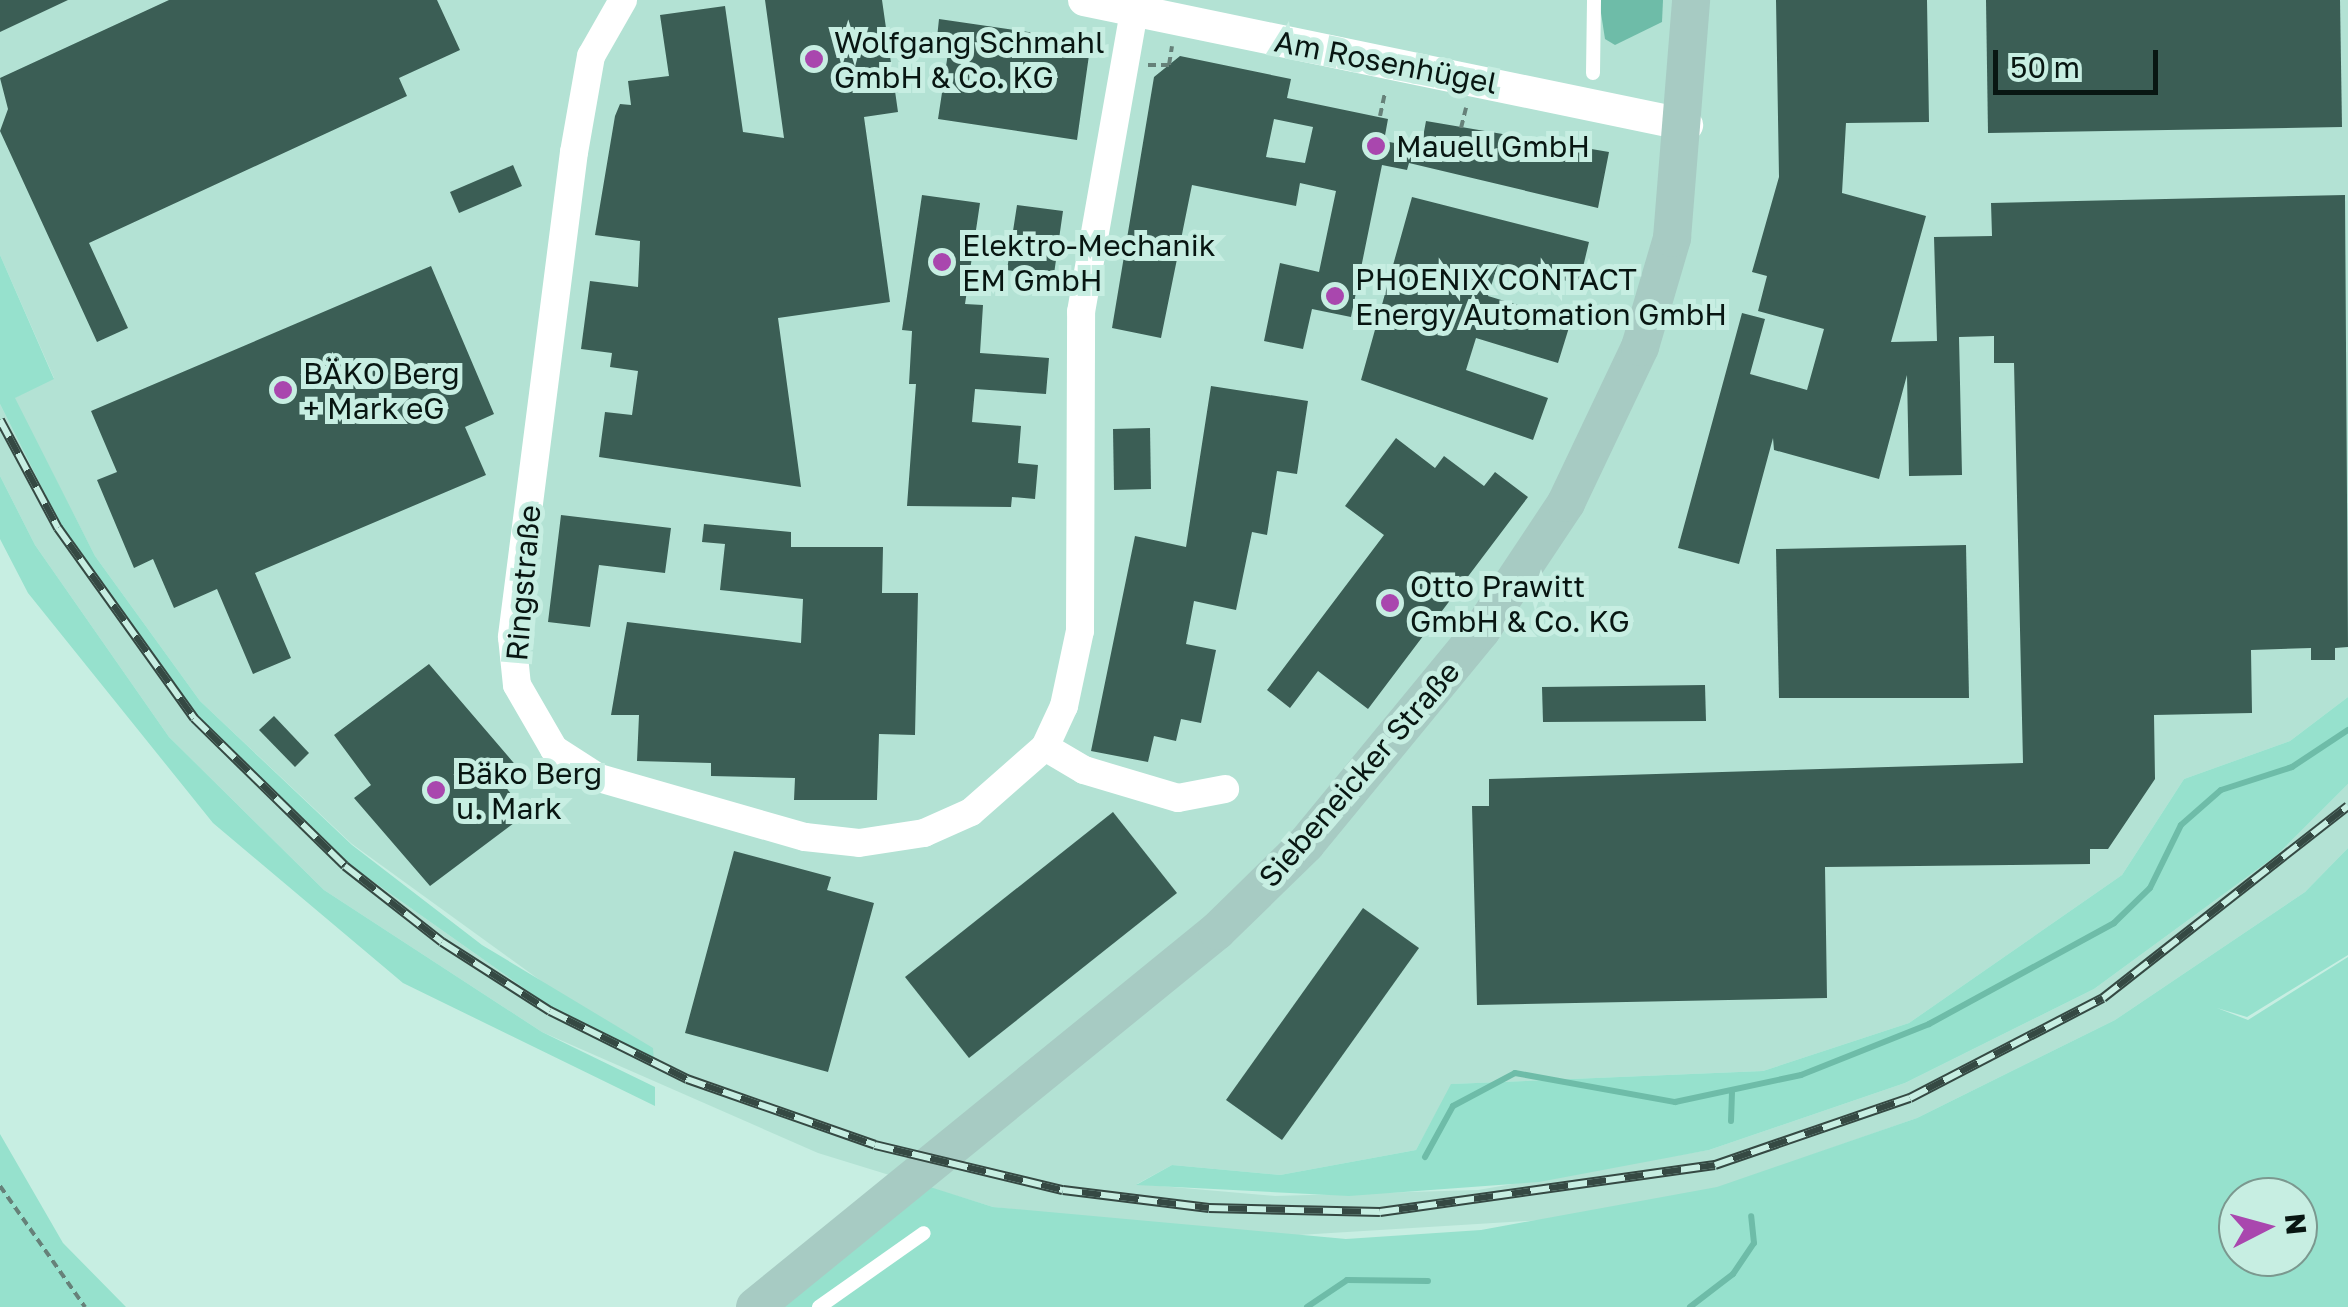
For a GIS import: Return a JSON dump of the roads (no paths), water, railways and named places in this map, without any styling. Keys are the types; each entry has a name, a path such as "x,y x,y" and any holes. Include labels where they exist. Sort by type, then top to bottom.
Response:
{"main road":[{"name":"Siebeneicker Straße","path":"755,1307 1217,931 1306,844 1434,692 1566,504 1618,407 1672,238 1687,125 1691,0"}],"street":[{"name":"Ringstraße","path":"624,0 595,44 580,113 512,637 517,686 533,718 554,749 599,778 805,836 860,843 924,833 971,812 1045,747"},
{"name":"Am Rosenhügel","path":"1084,0 1687,125"},
{"path":"1134,12 1081,312 1080,631 1045,747 1084,770 1178,798 1225,789"}],"lane":[{"path":"1593,73 1594,0"},
{"path":"819,1307 924,1233"}],"waterway":[{"path":"1425,1157 1453,1106 1515,1073 1675,1102 1801,1075 1929,1024 2114,923 2150,888 2181,825 2221,790 2292,767 2348,730"},
{"path":"1731,1121 1732,1093"},
{"path":"1690,1307 1733,1274 1754,1243 1751,1216"},
{"path":"1307,1307 1347,1280 1428,1281"}],"railway":[{"path":"0,420 58,528 194,718 345,866 442,942 550,1011 687,1079 875,1145 1063,1190 1209,1208 1380,1212 1715,1165 1910,1098 2103,998 2348,806"}],"place":[{"name":"Wolfgang Schmahl GmbH & Co. KG","path":"814,59"},
{"name":"Mauell GmbH","path":"1376,146"},
{"name":"Elektro-Mechanik EM GmbH","path":"942,262"},
{"name":"PHOENIX CONTACT Energy Automation GmbH","path":"1335,296"},
{"name":"BÄKO Berg + Mark eG","path":"283,390"},
{"name":"Otto Prawitt GmbH & Co. KG","path":"1390,603"},
{"name":"Bäko Berg u. Mark","path":"436,790"}]}
